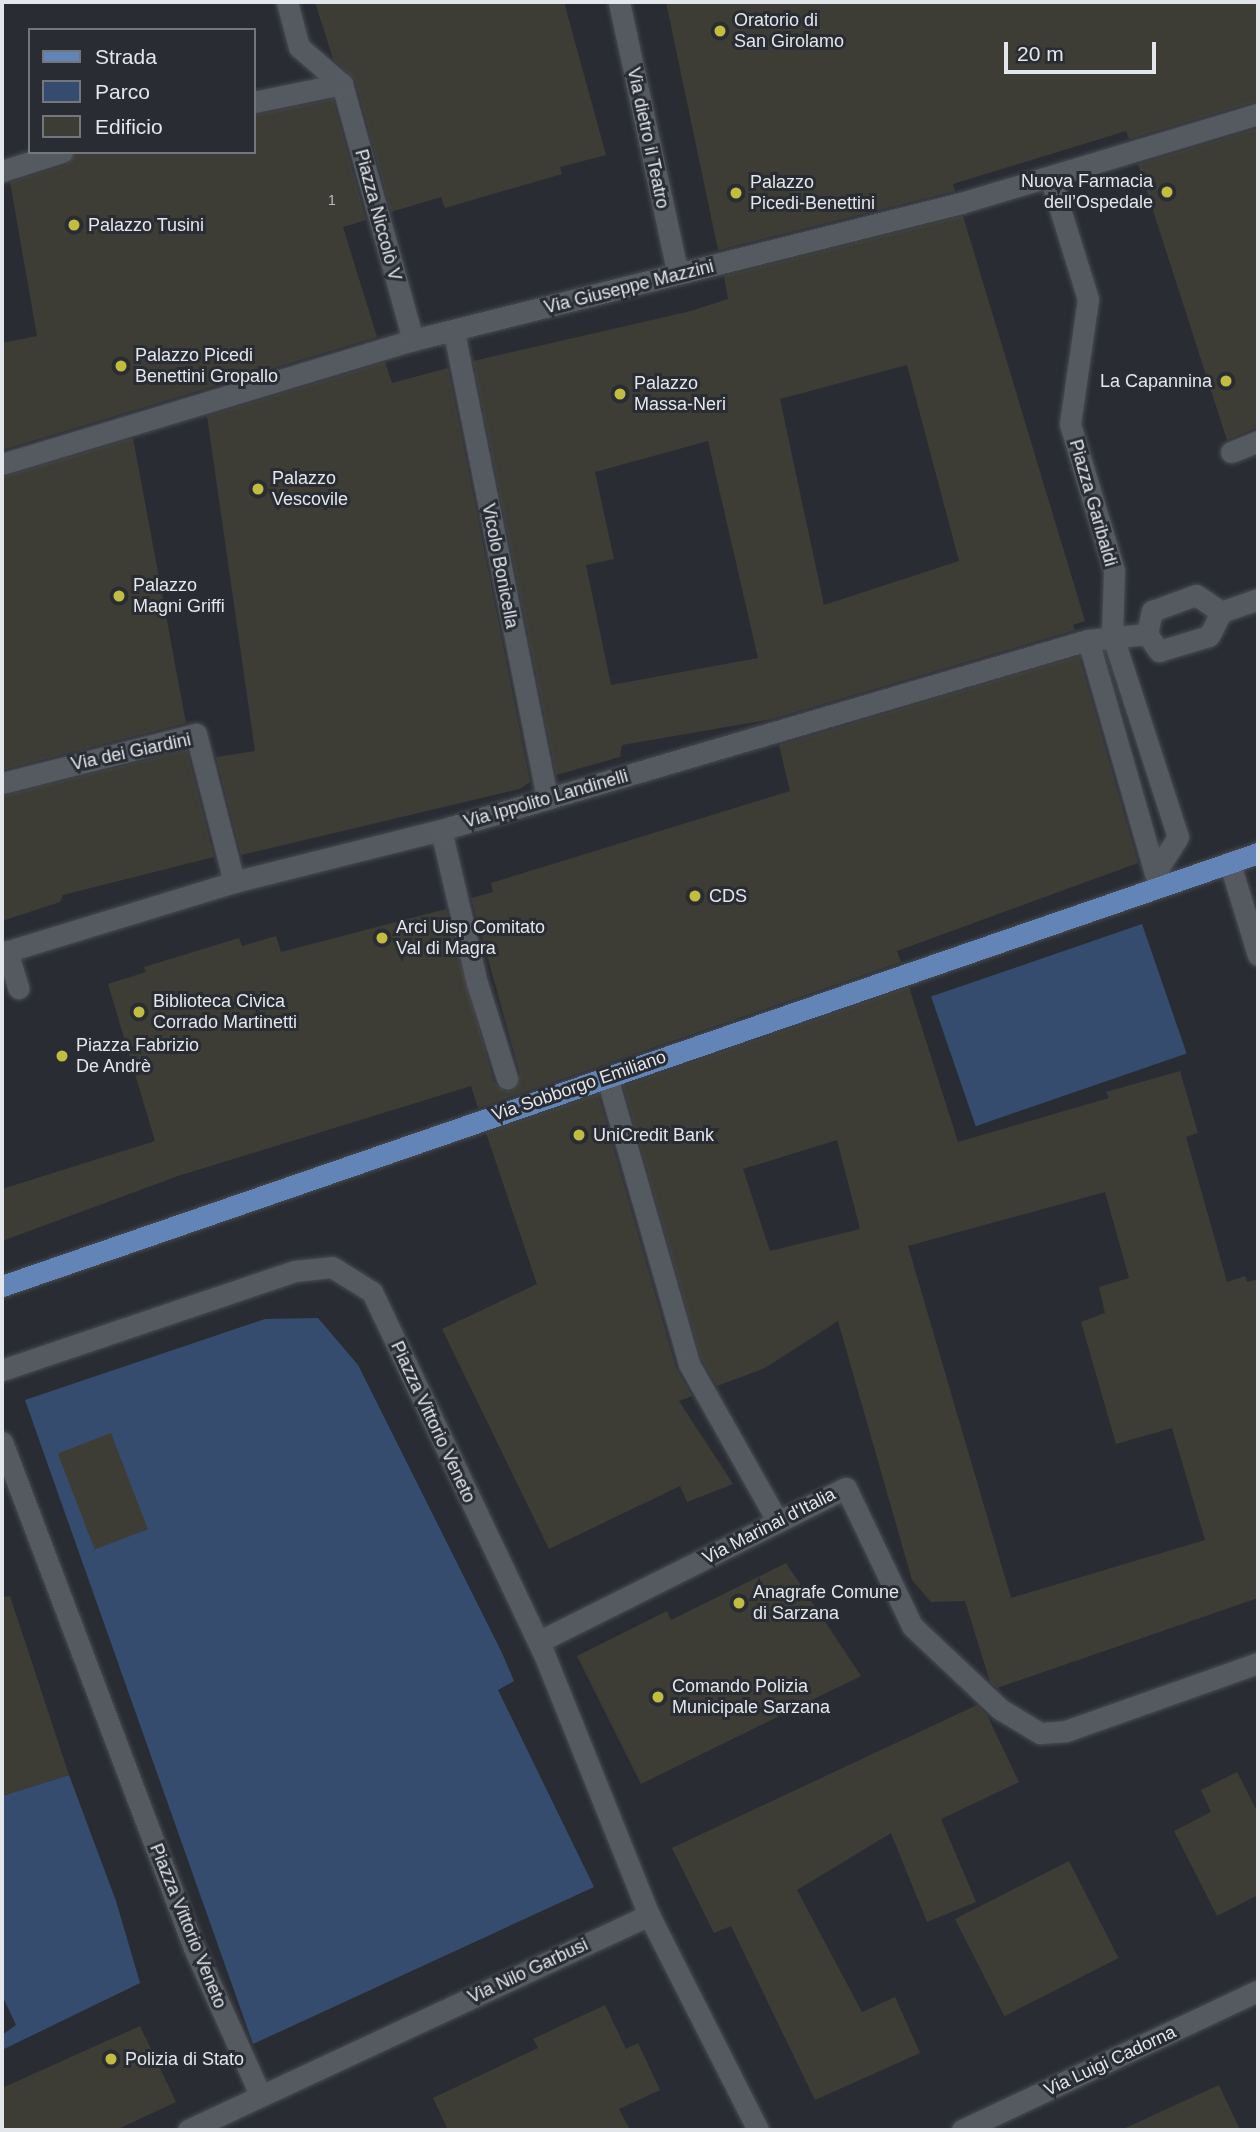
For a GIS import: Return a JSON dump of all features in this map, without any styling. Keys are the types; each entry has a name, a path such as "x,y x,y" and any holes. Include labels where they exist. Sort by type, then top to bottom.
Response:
{"main road":[{"name":"Via Sobborgo Emiliano","path":"2,1286 1156,881 1230,864 1258,853"}],"street":[{"path":"287,2 299,47 343,87"},
{"name":"Via dietro il Teatro","path":"619,2 678,274"},
{"path":"256,102 343,87"},
{"name":"Piazza Niccolò V","path":"343,87 413,340"},
{"name":"Via Giuseppe Mazzini","path":"2,464 413,340 454,332 1050,177 1258,114"},
{"path":"2,171 56,154"},
{"name":"Piazza Garibaldi","path":"1050,177 1088,299 1070,424 1114,570 1112,634 1178,837 1156,881"},
{"name":"Vicolo Bonicella","path":"454,332 547,799"},
{"path":"1231,452 1258,441"},
{"path":"1221,612 1196,596 1152,611 1147,634 1159,652 1209,636 1221,612 1258,599"},
{"path":"1112,634 1147,634"},
{"name":"Via Ippolito Landinelli","path":"4,952 234,882 441,830 1112,634"},
{"path":"1088,640 1156,881"},
{"name":"Via dei Giardini","path":"2,783 196,734 234,882"},
{"path":"441,830 477,983 507,1078"},
{"path":"1230,864 1258,955"},
{"path":"4,952 18,988"},
{"path":"610,1088 689,1364 778,1522"},
{"name":"Piazza Vittorio Veneto","path":"2,1370 295,1271 332,1267 372,1292 537,1642 649,1915"},
{"name":"Piazza Vittorio Veneto","path":"2,1442 194,1948 260,2094"},
{"name":"Via Marinai d'Italia","path":"537,1642 846,1488 912,1626 1000,1709 1040,1733 1066,1731 1258,1663"},
{"path":"649,1915 758,2130"},
{"name":"Via Nilo Garbusi","path":"188,2130 260,2094 649,1915"},
{"name":"Via Luigi Cadorna","path":"962,2130 1258,1992"}],"green space":[{"path":"1142,924 1187,1054 976,1126 931,997"},
{"path":"318,1318 358,1365 502,1653 514,1681 498,1690 594,1887 253,2044 25,1400 265,1319"},
{"path":"69,1775 116,1901 140,1983 2,2050 2,2035 16,2025 2,1995 2,1796"}],"building":[{"path":"315,2 564,2 606,155 560,167 562,174 445,208 441,197 391,212 355,80 333,59"},
{"path":"666,2 1258,2 1258,101 1129,139 1126,131 953,184 955,191 718,250"},
{"path":"333,99 366,220 343,227 377,337 2,450 2,343 37,336 10,182 66,165 74,154 256,154 256,115"},
{"path":"1258,128 1258,427 1227,440 1138,164"},
{"path":"963,216 1085,621 1073,625 1075,630 772,719 622,745 620,757 556,775 473,361 691,311 728,299 724,276","holes":["907,365 959,561 824,605 780,399","708,441 758,658 611,685 586,565 614,559 595,472"]},
{"path":"385,362 392,383 448,368 530,782 520,789 241,855 216,757 255,751 207,416"},
{"name":"Palazzo Magni Griffi","path":"133,438 186,723 2,770 2,477"},
{"path":"1079,656 1138,863 897,951 901,962 478,1108 471,1086 178,1176 2,1241 2,1189 155,1141 108,984 146,972 144,967 239,938 242,946 276,936 281,952 446,909 494,1082 504,1091 512,1090 520,1074 471,898 493,892 491,883 790,791 779,745"},
{"path":"187,750 214,857 63,895 60,902 2,921 2,796"},
{"path":"909,987 958,1142 1109,1098 1106,1092 1180,1071 1198,1133 1186,1137 1227,1282 1245,1276 1247,1282 1258,1279 1258,1598 997,1688 990,1682 965,1601 931,1602 912,1580 838,1321 765,1368 717,1386 701,1359 623,1086","holes":["837,1140 860,1229 770,1251 743,1169","1105,1192 1129,1278 1099,1287 1105,1313 1081,1322 1116,1444 1172,1428 1205,1540 1011,1598 908,1246"]},
{"path":"598,1094 676,1368 692,1396 679,1401 733,1484 687,1502 680,1486 549,1549 442,1329 537,1284 486,1133"},
{"path":"111,1433 148,1529 95,1550 58,1453"},
{"path":"786,1563 861,1676 641,1784 577,1656 667,1611 671,1620"},
{"path":"10,1596 69,1775 2,1796 2,1597"},
{"path":"977,1705 987,1715 1019,1782 941,1819 976,1902 927,1922 891,1833 797,1890 862,2012 895,1997 920,2053 815,2100 731,1926 714,1933 672,1848"},
{"path":"1237,1772 1258,1813 1258,1895 1217,1916 1174,1831 1211,1812 1201,1790"},
{"path":"1069,1861 1118,1958 1004,2016 955,1919"},
{"path":"605,2005 626,2049 638,2043 660,2090 619,2109 630,2130 448,2130 433,2098 538,2048 533,2039"},
{"name":"Polizia di Stato","path":"140,2026 176,2102 116,2130 2,2130 2,2088"},
{"path":"1219,2085 1240,2130 1121,2130"}],"place":[{"name":"Oratorio di San Girolamo","path":"720,31"},
{"name":"Nuova Farmacia dell’Ospedale","path":"1167,192"},
{"name":"Palazzo Picedi-Benettini","path":"736,193"},
{"name":"Palazzo Tusini","path":"74,225"},
{"name":"Palazzo Picedi Benettini Gropallo","path":"121,366"},
{"name":"La Capannina","path":"1226,381"},
{"name":"Palazzo Massa-Neri","path":"620,394"},
{"name":"Palazzo Vescovile","path":"258,489"},
{"name":"Palazzo Magni Griffi","path":"119,596"},
{"name":"CDS","path":"695,896"},
{"name":"Arci Uisp Comitato Val di Magra","path":"382,938"},
{"name":"Biblioteca Civica Corrado Martinetti","path":"139,1012"},
{"name":"Piazza Fabrizio De Andrè","path":"62,1056"},
{"name":"UniCredit Bank","path":"579,1135"},
{"name":"Anagrafe Comune di Sarzana","path":"739,1603"},
{"name":"Comando Polizia Municipale Sarzana","path":"658,1697"},
{"name":"Polizia di Stato","path":"111,2059"}]}
